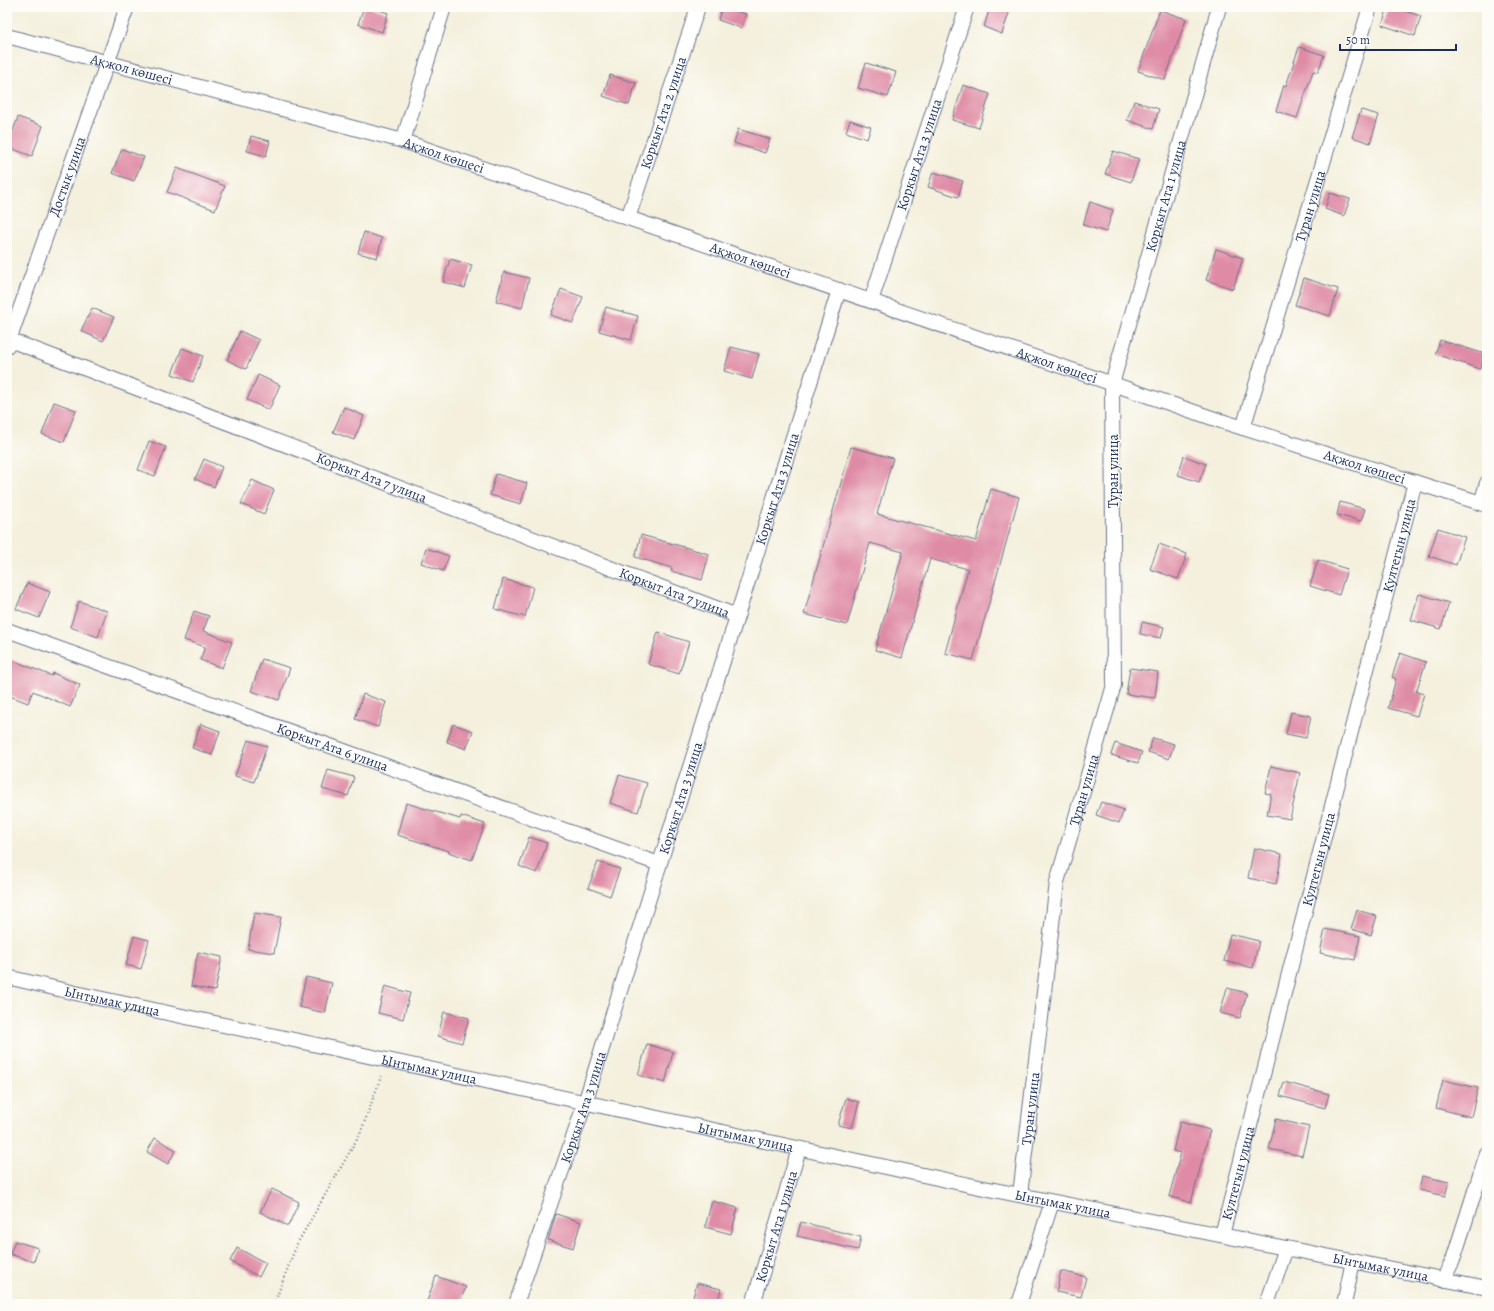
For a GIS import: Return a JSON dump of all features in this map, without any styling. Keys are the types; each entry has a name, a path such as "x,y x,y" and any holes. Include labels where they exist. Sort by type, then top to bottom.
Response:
{"street":[{"name":"Достык улица","path":"8,341 106,62 127,7"},
{"path":"403,141 444,7"},
{"name":"Коркыт Ата 2 улица","path":"628,218 698,7"},
{"name":"Коркыт Ата 3 улица","path":"871,301 966,7"},
{"name":"Коркыт Ата 1 улица","path":"1112,384 1219,7"},
{"name":"Туран улица","path":"1243,428 1370,7"},
{"name":"Ақжол көшесі","path":"7,36 403,141 1243,428 1484,504"},
{"name":"Коркыт Ата 3 улица","path":"516,1304 585,1103 839,290"},
{"name":"Коркыт Ата 7 улица","path":"8,341 737,616"},
{"name":"Туран улица","path":"1020,1195 1057,882 1114,684 1112,384"},
{"name":"Култегын улица","path":"1222,1236 1415,482"},
{"path":"1484,504 1487,483"},
{"name":"Коркыт Ата 6 улица","path":"7,630 659,864"},
{"name":"Ынтымак улица","path":"7,977 92,997 799,1149 1052,1202 1487,1288"},
{"name":"Коркыт Ата 1 улица","path":"753,1304 799,1149"},
{"path":"1443,1280 1453,1260 1487,1153"},
{"path":"1020,1304 1052,1202"},
{"path":"1267,1304 1286,1248"},
{"path":"1344,1304 1353,1262"}],"path":[{"path":"274,1304 297,1244 360,1134 387,1060"}],"building":[{"path":"364,7 370,7 388,13 382,32 358,24"},
{"path":"722,7 746,14 741,28 718,20"},
{"path":"990,7 1011,7 1002,34 984,27"},
{"path":"1388,7 1421,16 1415,36 1382,25"},
{"path":"1160,10 1186,19 1165,80 1138,71"},
{"path":"1299,47 1324,55 1318,72 1313,71 1297,118 1276,111 1284,85 1286,86"},
{"path":"866,63 896,72 888,97 858,88"},
{"path":"610,75 636,83 629,105 603,96"},
{"path":"963,85 990,94 979,128 952,120"},
{"path":"1134,101 1159,109 1153,129 1127,120"},
{"path":"1361,110 1379,115 1370,143 1352,137"},
{"path":"18,117 43,126 32,156 7,147"},
{"path":"850,120 871,127 867,139 846,132"},
{"path":"738,129 770,139 765,153 734,143"},
{"path":"251,136 270,141 266,156 247,151"},
{"path":"122,149 144,157 134,181 112,173"},
{"path":"1113,151 1139,159 1131,182 1105,174"},
{"path":"177,168 225,186 215,210 167,192"},
{"path":"933,172 963,181 958,197 928,187"},
{"path":"1330,193 1350,199 1344,216 1325,209"},
{"path":"1090,202 1113,210 1106,232 1083,225"},
{"path":"364,232 382,238 377,258 358,253"},
{"path":"1216,249 1243,258 1233,289 1206,280"},
{"path":"450,259 472,265 465,288 443,282"},
{"path":"504,272 529,278 522,308 496,301"},
{"path":"1304,278 1338,289 1330,316 1295,305"},
{"path":"561,289 583,297 573,323 551,315"},
{"path":"606,307 638,316 631,340 599,331"},
{"path":"92,308 114,317 103,341 81,331"},
{"path":"240,331 259,340 246,369 227,360"},
{"path":"1440,340 1485,354 1480,369 1435,354"},
{"path":"731,347 759,354 752,379 724,371"},
{"path":"182,348 203,356 193,382 172,374"},
{"path":"258,375 280,385 269,410 247,400"},
{"path":"54,402 76,410 64,442 42,434"},
{"path":"344,407 364,416 354,440 333,432"},
{"path":"149,441 166,447 155,476 138,470"},
{"path":"851,447 893,458 877,514 976,541 991,489 1019,497 973,660 945,653 968,569 930,559 902,658 875,650 903,552 870,543 847,625 804,614"},
{"path":"1184,456 1206,464 1199,482 1178,475"},
{"path":"204,459 222,467 214,487 195,479"},
{"path":"496,474 527,483 521,504 490,495"},
{"path":"252,480 274,490 264,514 241,504"},
{"path":"1340,502 1365,509 1361,521 1337,515"},
{"path":"1438,528 1465,537 1456,565 1429,556"},
{"path":"641,535 709,554 702,580 671,571 672,568 635,557"},
{"path":"1159,544 1187,554 1178,579 1150,569"},
{"path":"426,548 449,556 443,571 421,563"},
{"path":"1318,560 1347,569 1339,595 1310,586"},
{"path":"503,579 533,587 525,617 495,609"},
{"path":"27,583 50,592 39,618 16,609"},
{"path":"1419,594 1449,603 1441,629 1411,620"},
{"path":"79,601 107,611 98,637 70,627"},
{"path":"194,611 209,616 203,631 232,642 222,668 200,660 205,647 184,640"},
{"path":"1142,622 1164,627 1161,638 1140,634"},
{"path":"658,632 689,642 679,674 648,664"},
{"path":"1400,653 1426,662 1416,692 1424,694 1417,716 1388,708 1396,679 1392,677"},
{"path":"7,658 52,676 53,673 80,685 70,707 33,691 28,703 7,695"},
{"path":"262,659 290,668 279,700 251,691"},
{"path":"1130,668 1158,672 1155,698 1126,694"},
{"path":"363,694 386,702 378,727 355,719"},
{"path":"1291,712 1311,716 1306,738 1286,734"},
{"path":"201,724 220,731 212,755 192,748"},
{"path":"453,724 473,731 466,749 447,742"},
{"path":"1153,738 1174,744 1169,759 1148,752"},
{"path":"248,740 267,746 254,782 235,776"},
{"path":"1115,743 1142,752 1138,763 1111,755"},
{"path":"1271,766 1300,773 1290,819 1267,815 1271,794 1265,793"},
{"path":"328,770 354,777 348,796 322,789"},
{"path":"619,775 647,783 638,812 610,803"},
{"path":"1101,802 1124,810 1119,823 1096,815"},
{"path":"406,803 460,819 461,816 485,824 472,860 448,852 449,851 397,835"},
{"path":"529,837 547,843 537,873 519,866"},
{"path":"1254,848 1282,854 1276,884 1248,878"},
{"path":"598,862 620,869 610,896 588,888"},
{"path":"1357,910 1377,916 1371,935 1351,929"},
{"path":"254,913 281,917 274,953 248,949"},
{"path":"1325,929 1360,936 1355,960 1320,953"},
{"path":"1230,934 1259,941 1253,968 1224,961"},
{"path":"134,936 149,940 141,969 126,965"},
{"path":"198,952 222,957 215,991 191,986"},
{"path":"306,977 332,983 325,1013 299,1007"},
{"path":"385,986 410,993 403,1019 378,1013"},
{"path":"1227,988 1247,993 1240,1018 1220,1013"},
{"path":"444,1012 469,1018 462,1043 438,1036"},
{"path":"647,1044 673,1052 665,1083 638,1075"},
{"path":"1443,1080 1478,1088 1471,1117 1436,1108"},
{"path":"1284,1082 1329,1094 1325,1108 1280,1096"},
{"path":"846,1098 859,1102 852,1128 838,1125"},
{"path":"1276,1119 1309,1127 1302,1156 1269,1149"},
{"path":"1180,1122 1210,1130 1191,1203 1169,1196 1181,1153 1173,1151"},
{"path":"155,1138 176,1150 168,1164 147,1152"},
{"path":"1422,1176 1449,1182 1445,1196 1419,1190"},
{"path":"272,1189 299,1202 288,1226 260,1212"},
{"path":"712,1201 738,1208 731,1234 705,1227"},
{"path":"556,1214 581,1222 573,1248 548,1240"},
{"path":"801,1222 861,1237 858,1250 797,1236"},
{"path":"15,1241 38,1248 34,1262 10,1254"},
{"path":"237,1248 266,1263 259,1277 230,1261"},
{"path":"1061,1271 1086,1277 1081,1297 1056,1292"},
{"path":"436,1276 466,1287 459,1304 426,1304"},
{"path":"697,1283 721,1289 717,1304 691,1304"}]}
